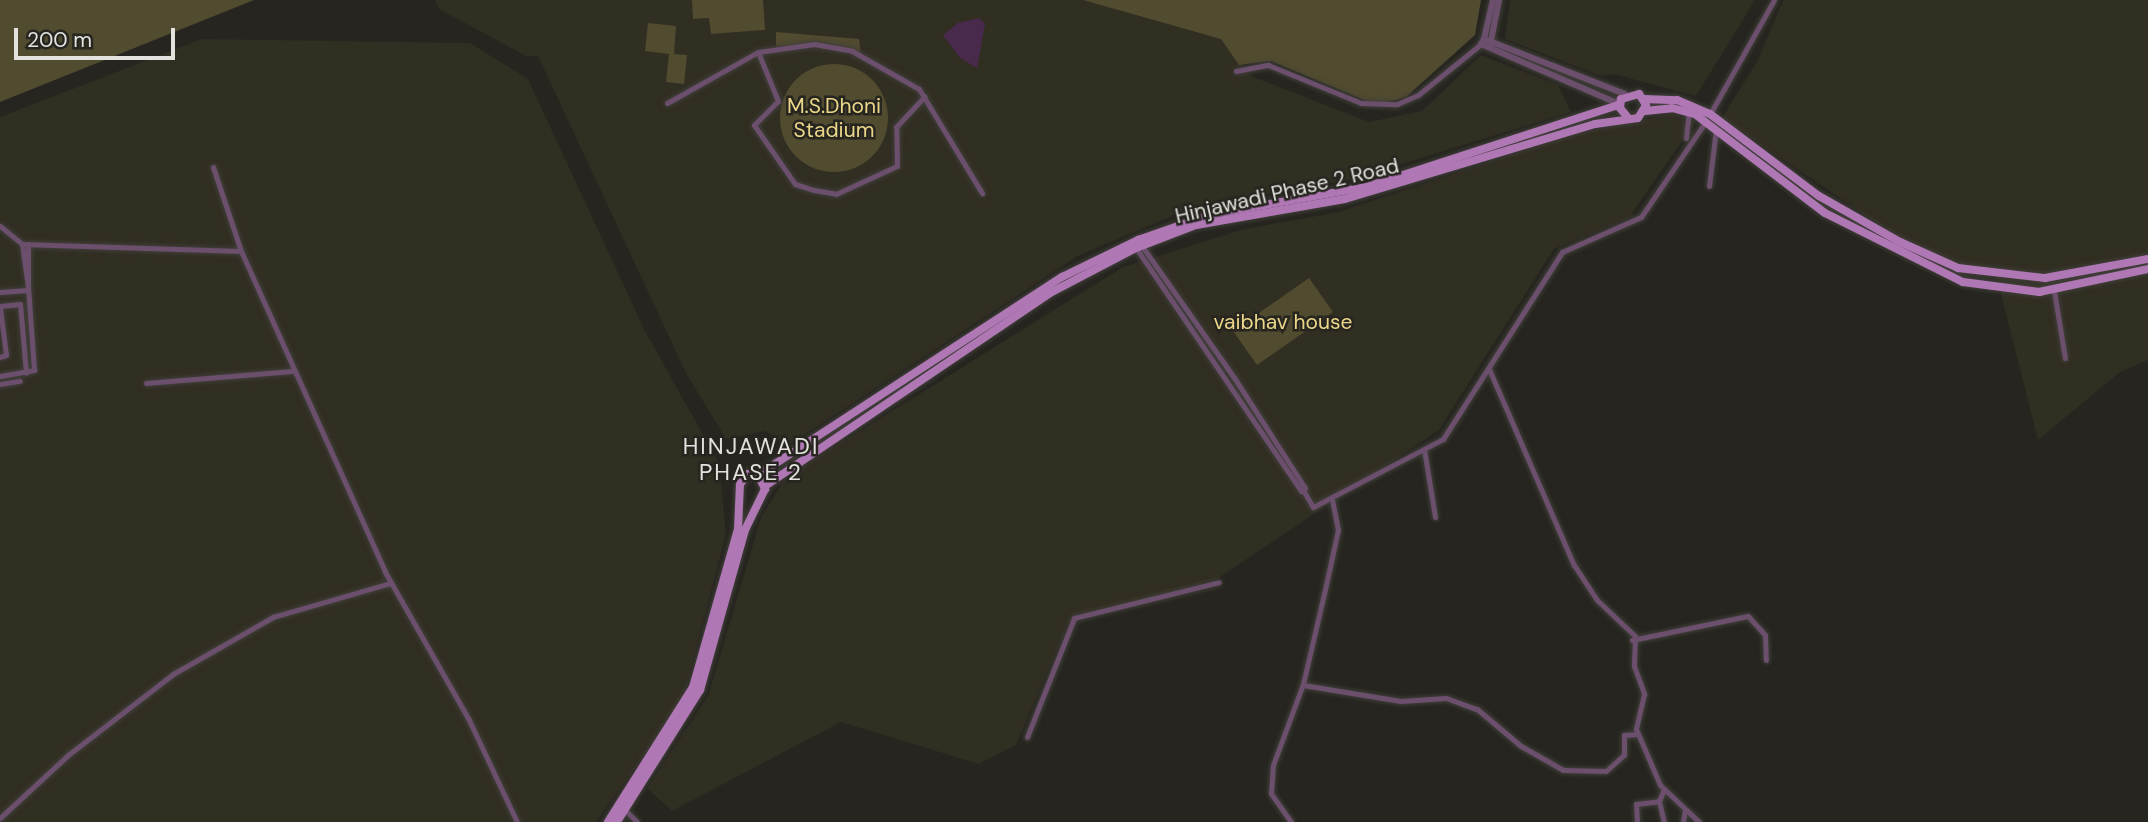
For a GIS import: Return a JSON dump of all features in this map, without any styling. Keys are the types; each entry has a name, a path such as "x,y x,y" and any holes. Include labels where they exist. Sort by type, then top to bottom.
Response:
{"main road":[{"path":"1628,118 1619,105 1625,94 1644,99 1677,100 1708,117 1819,196 1900,242 1958,268 2033,279 2087,274 2148,260"},
{"path":"1644,99 1645,111 1689,111 1708,117 1716,129 1825,213 1934,272 1989,287 2054,291 2148,269"},
{"name":"Hinjawadi Phase 2 Road","path":"741,493 743,478 758,475 1054,282 1194,218 1366,187 1619,105"},
{"name":"Hinjawadi Phase 2 Road","path":"765,486 1050,293 1137,244 1215,221 1367,194 1645,111"},
{"path":"617,822 689,703 765,486 758,475"},
{"path":"608,822 689,703 738,528 741,493 759,497"}],"street":[{"path":"1486,44 1493,0"},
{"path":"1236,71 1268,65 1361,103 1397,104 1412,99 1486,44 1499,0"},
{"path":"1137,244 1252,406 1313,507 1443,439 1562,252 1642,217 1708,117 1774,0"},
{"path":"667,103 758,52 814,44 852,51 883,64 925,96 982,193"},
{"path":"1486,44 1619,105"},
{"path":"1486,44 1625,94"},
{"path":"758,52 778,101 754,125 795,184 814,190 836,194 897,166 896,127 925,96"},
{"path":"1592,114 1594,92"},
{"path":"1686,138 1689,111"},
{"path":"1709,186 1716,129"},
{"path":"212,167 241,251 391,583 469,720 517,822"},
{"path":"0,226 25,244 241,251"},
{"path":"20,381 1,385 0,377 34,370 25,244"},
{"path":"1137,244 1245,411 1303,490"},
{"path":"0,292 28,289"},
{"path":"2054,291 2065,358"},
{"path":"0,357 5,356 0,307 20,304 26,373"},
{"path":"23,338 33,337"},
{"path":"1489,369 1574,565 1597,600 1635,636 1632,640 1634,666 1644,694 1638,734 1664,789 1699,822"},
{"path":"146,383 293,371"},
{"path":"1245,411 1252,406"},
{"path":"1424,449 1435,517"},
{"path":"1291,822 1271,793 1273,765 1303,685 1338,530 1332,498"},
{"path":"1027,737 1074,618 1219,582"},
{"path":"0,818 68,755 173,674 273,617 391,583"},
{"path":"1632,640 1748,615 1765,635 1766,660"},
{"path":"1303,685 1401,701 1446,698 1477,709 1521,746 1563,770 1606,771 1624,755 1624,735 1638,734"},
{"path":"1664,789 1659,802 1664,822"},
{"path":"1637,822 1636,804 1659,802"},
{"path":"625,810 637,822"},
{"path":"1683,822 1685,810"}],"shaded area":[{"path":"435,0 1097,0 1222,36 1251,76 1369,122 1422,111 1481,55 1558,85 1571,112 1350,180 1196,206 1078,256 789,445 765,431 726,439 686,373 538,56 526,56 439,9"},
{"path":"1510,0 1755,0 1696,96 1614,74 1601,76 1505,39"},
{"path":"1783,0 2148,0 2148,360 2120,372 2038,440 1996,274 1963,269 1903,241 1722,118 1758,60"},
{"path":"979,18 985,24 977,68 960,58 943,35 958,23"},
{"path":"202,39 470,43 528,79 645,331 719,463 726,535 682,702 596,822 0,822 0,117"},
{"path":"1671,114 1696,121 1629,218 1554,249 1439,430 1217,579 1069,621 1016,745 979,764 841,722 672,811 647,788 708,696 761,517 786,477 1123,267 1244,229 1338,212 1575,134"}],"green space":[{"path":"0,0 254,0 0,102"},
{"path":"692,0 763,0 765,30 711,34 709,18 693,19"},
{"path":"1083,0 1481,0 1475,35 1406,97 1389,102 1369,102 1271,61 1239,65 1221,39"},
{"path":"648,23 676,26 674,54 687,55 684,84 666,82 669,54 645,51"},
{"path":"776,32 859,39 861,55 817,45 776,47"},
{"name":"M.S.Dhoni Stadium","path":"834,64 855,68 872,80 884,97 888,118 884,139 872,156 855,168 834,172 813,168 796,156 784,139 780,118 784,97 796,80 813,68"},
{"name":"vaibhav house","path":"1309,278 1333,312 1257,365 1233,331"}],"district":[{"name":"HINJAWADI PHASE 2","path":"751,459"}]}
